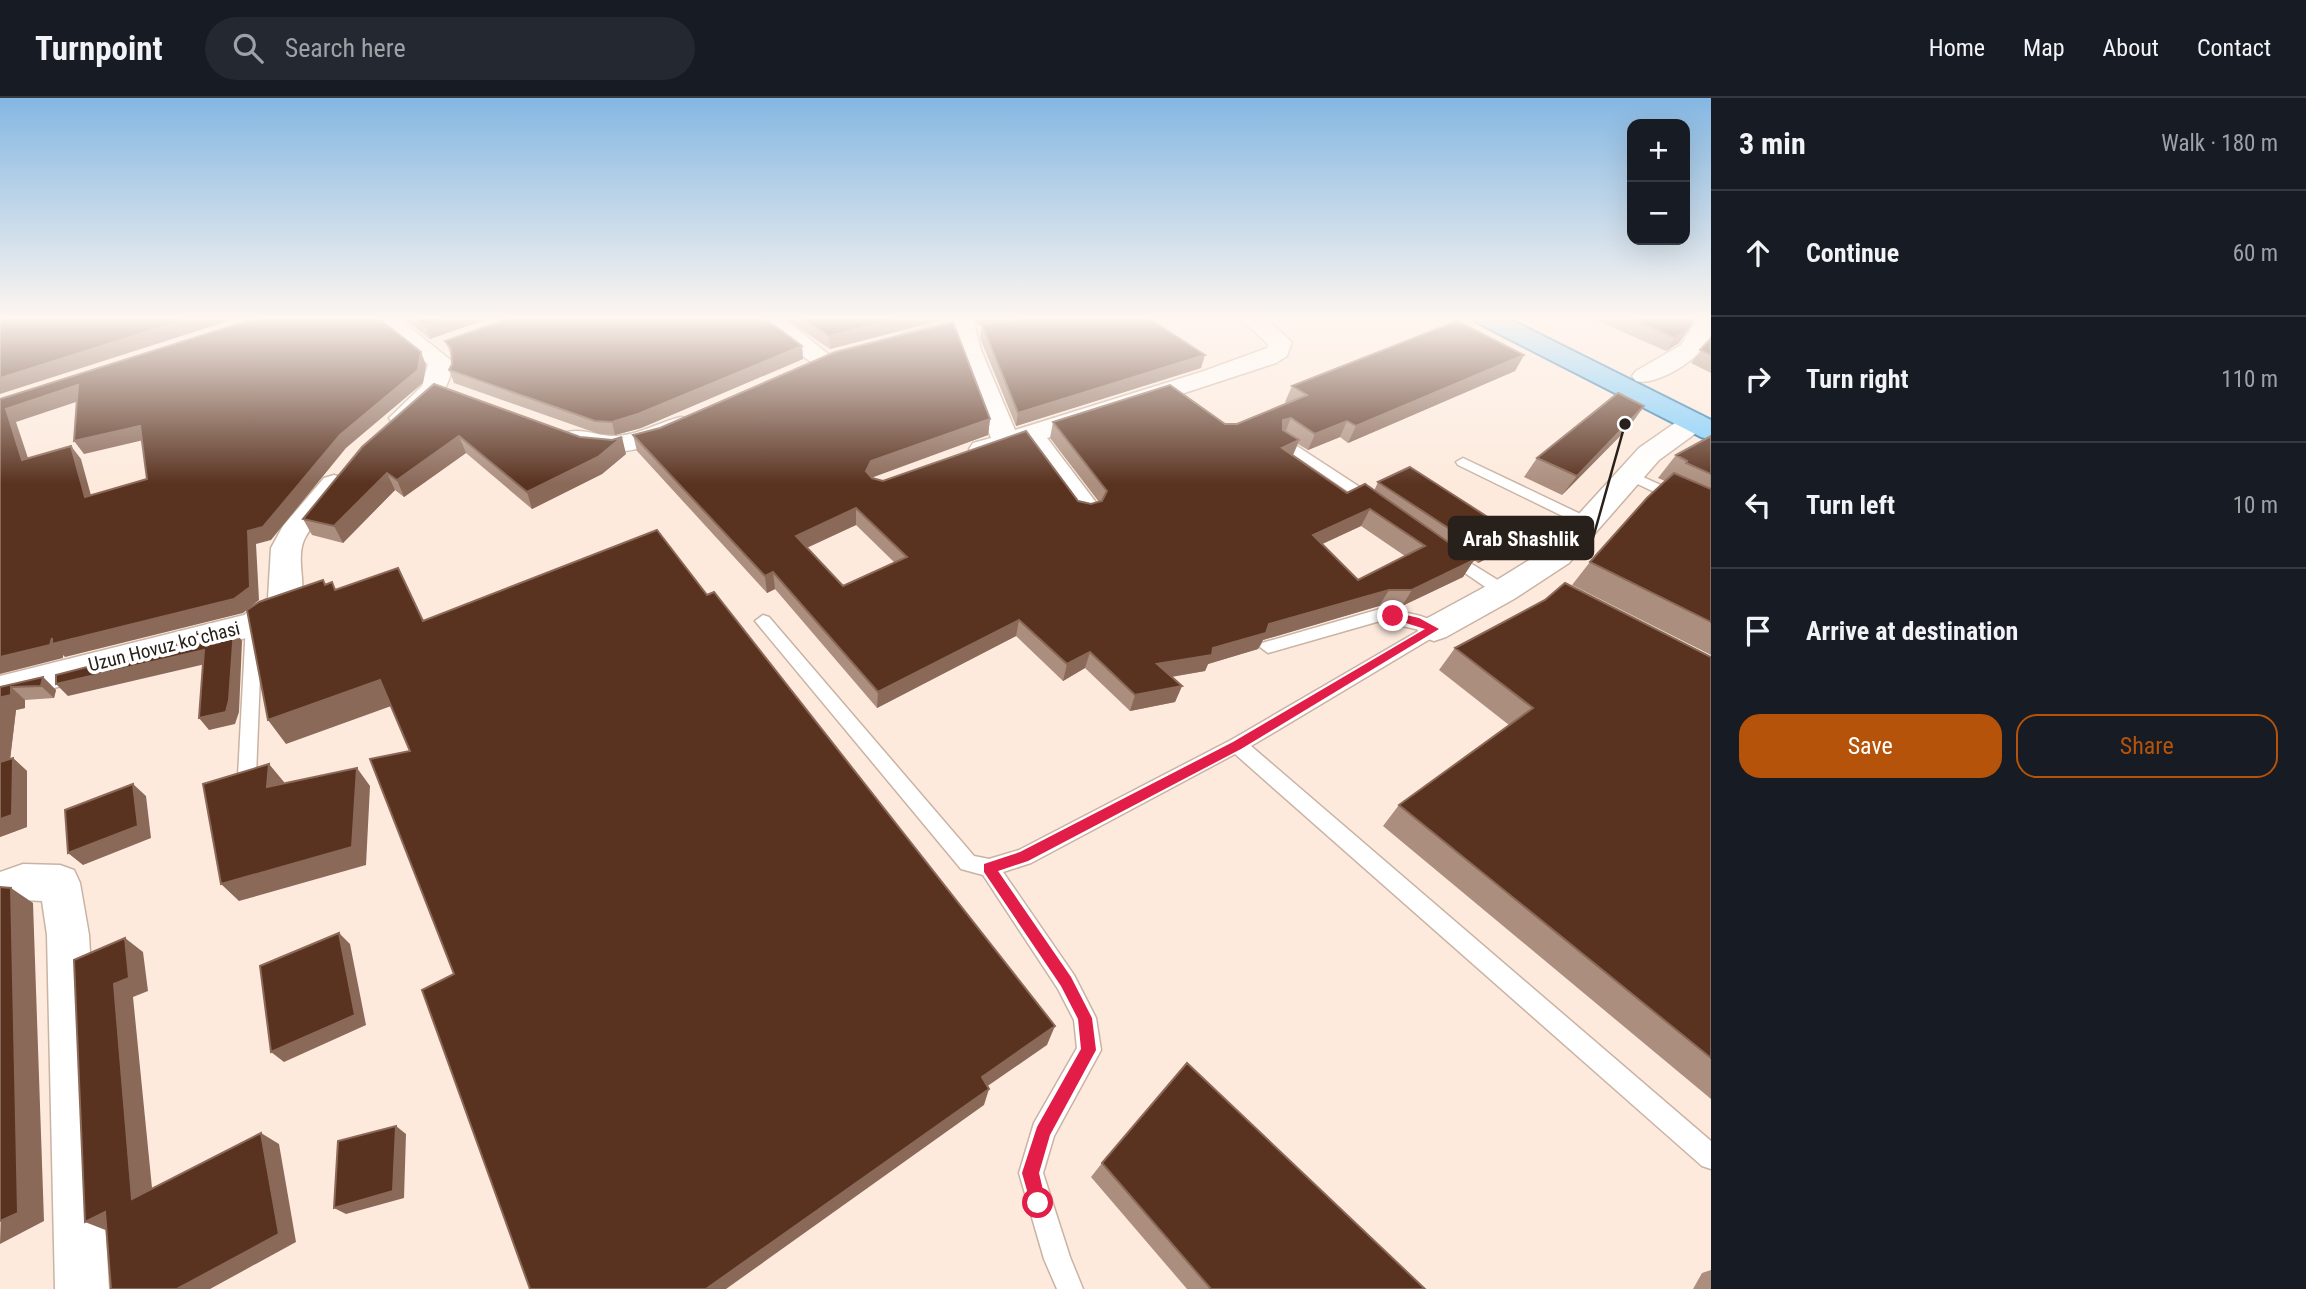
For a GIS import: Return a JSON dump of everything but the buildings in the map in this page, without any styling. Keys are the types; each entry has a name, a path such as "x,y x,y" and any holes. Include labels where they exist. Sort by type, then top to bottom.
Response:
{"main road":[{"path":"1604,373 1705,420"},
{"path":"1638,373 1705,420"}],"street":[{"path":"378,439 448,392 440,373"},
{"path":"987,373 1018,438 1086,509"},
{"path":"960,457 1170,395 1229,373"},
{"path":"1645,376 1651,373"},
{"path":"558,431 595,444 616,446 652,436 704,415"},
{"path":"1434,629 1526,586 1558,556 1649,454 1705,420"},
{"name":"Uzun Hovuz koʻchasi","path":"0,688 254,624 278,609 285,598 285,557 288,541 350,467"},
{"path":"0,890 23,882 60,883 68,935 82,1289"}],"lane":[{"path":"1283,441 1382,509"},
{"path":"1463,462 1586,522"},
{"path":"1630,475 1711,514"},
{"path":"1437,546 1526,586"},
{"path":"1268,647 1380,615 1415,621 1434,629"},
{"path":"762,621 968,863 989,868 1024,857 1237,745 1434,629"},
{"path":"247,776 254,624"},
{"path":"1237,745 1711,1157"},
{"path":"989,868 1066,982 1085,1018 1089,1050 1043,1132 1031,1173 1053,1248 1070,1289"}],"place":[{"name":"Arab Shashlik","path":"1625,424"}],"route":[{"path":"1038,1203 1031,1173 1043,1132 1089,1050 1085,1018 1066,982 989,868 1024,857 1237,745 1434,629 1393,616"}]}
